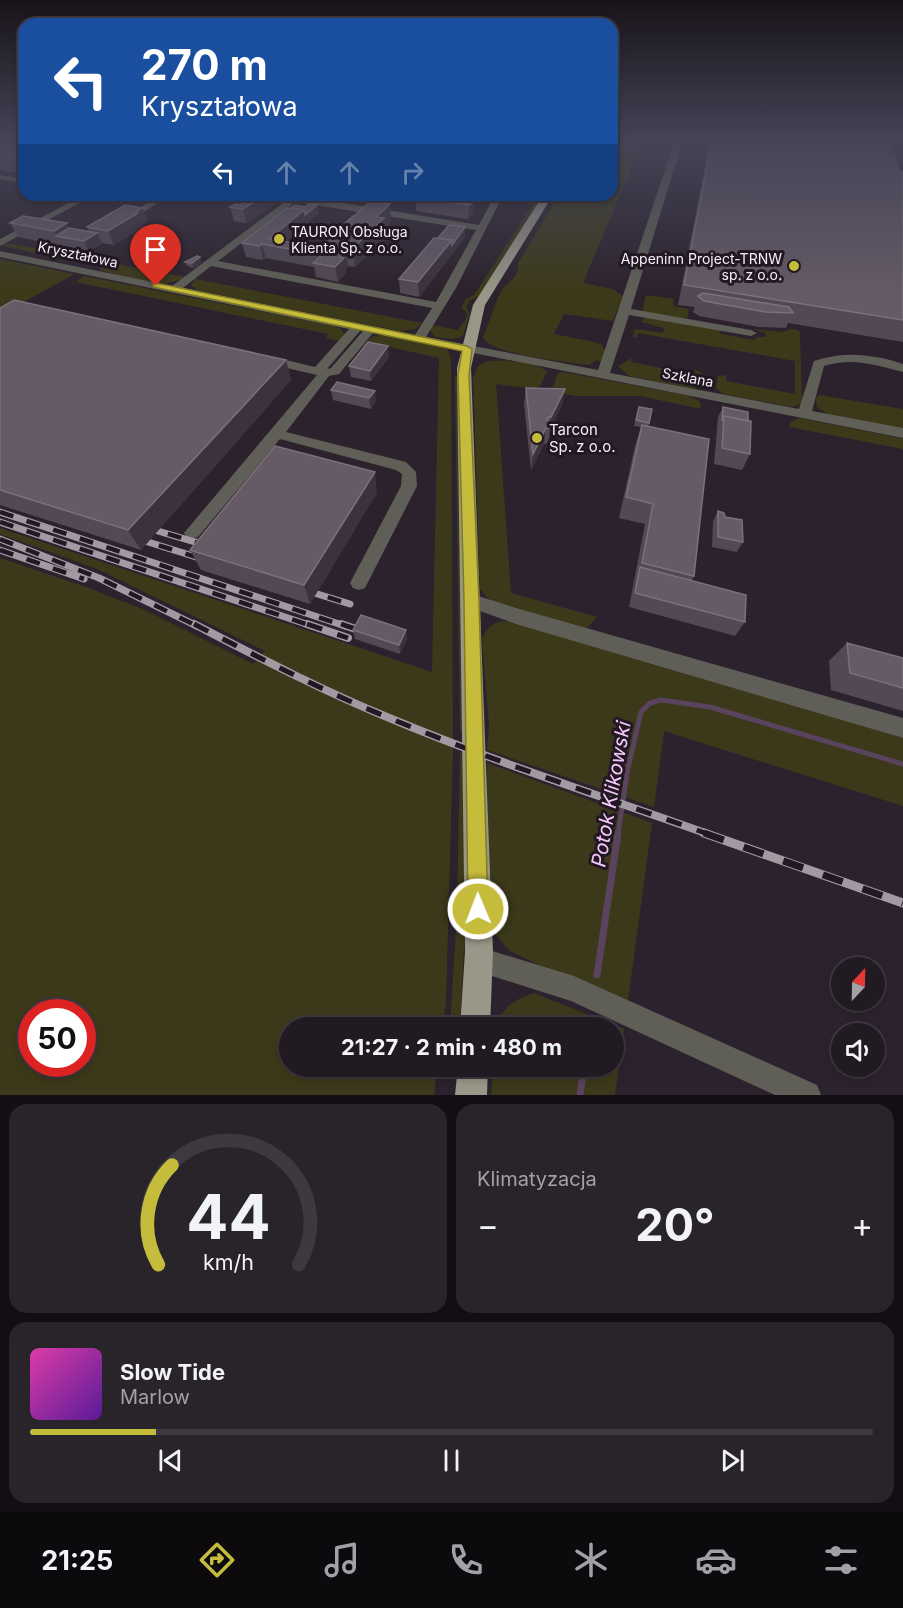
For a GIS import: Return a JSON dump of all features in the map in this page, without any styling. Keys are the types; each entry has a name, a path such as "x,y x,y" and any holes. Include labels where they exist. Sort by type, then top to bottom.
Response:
{"main road":[{"path":"476,1017 479,960 472,601 464,375 467,349 479,306 544,201"},
{"path":"471,1095 472,1077"}],"street":[{"path":"602,376 663,191"},
{"path":"0,243 78,201"},
{"path":"121,222 156,201"},
{"path":"176,290 291,201"},
{"path":"320,201 482,228"},
{"path":"419,338 452,288 496,201"},
{"path":"36,223 58,227"},
{"name":"Kryształowa","path":"0,254 467,349"},
{"path":"210,263 438,306"},
{"path":"625,311 752,333"},
{"path":"192,533 277,434 357,327"},
{"path":"249,356 322,372 335,371 371,330"},
{"name":"Szklana","path":"467,349 903,433"},
{"path":"802,413 807,409 810,387 818,364 834,358 852,357 903,368"},
{"path":"277,434 401,466 409,472 409,486 359,584"},
{"path":"472,601 516,616 903,728"},
{"path":"479,960 574,989 807,1095"}],"shaded area":[{"path":"535,201 539,201 479,296 470,300 466,307 470,314 463,336 452,339 435,337 429,329 431,325 458,330 468,315 461,307 466,299 474,295"},
{"path":"555,201 617,201 583,283 613,289 623,296 613,321 564,314 554,334 602,345 605,351 601,362 597,360 589,365 542,359 511,352 488,343 483,337 499,296 516,274 518,263"},
{"path":"6,243 98,260 67,259 2,246"},
{"path":"0,259 75,274 0,315"},
{"path":"107,262 186,277 166,283 143,281 100,270 100,266"},
{"path":"84,276 334,326 341,329 345,335 340,341 326,338 328,334 76,282"},
{"path":"195,279 422,323 415,329 400,331 197,290 191,285"},
{"path":"646,295 674,299 673,306 689,309 687,320 642,312"},
{"path":"645,317 719,330 721,334 754,340 757,337 766,337 766,333 753,329 783,332 791,329 798,330 800,333 802,404 792,407 723,394 716,388 718,376 726,375 726,381 795,394 795,361 638,333 636,338 633,337 635,329 663,333 664,328 641,322"},
{"path":"373,336 401,337 448,350 451,359 453,749 444,1017 279,1017 279,1077 436,1077 434,1095 0,1095 0,558 145,610 253,664 265,651 97,569 0,534 0,528 432,672 439,358 376,344 372,348 362,346"},
{"path":"632,358 631,362 694,374 695,369 704,375 702,386 694,389 629,376 618,366"},
{"path":"488,361 528,363 547,372 539,387 535,389 496,384 511,593 597,617 586,629 499,604 489,599 480,589 473,378 478,366"},
{"path":"563,372 690,396 700,402 701,409 640,396 577,396 551,392 558,373"},
{"path":"455,376 458,376 464,734 460,733"},
{"path":"819,395 903,409 903,429 829,415 817,407 816,399"},
{"path":"799,418 900,438 903,439 903,449 789,427 790,423"},
{"path":"504,621 515,622 903,738 903,806 664,731 654,807 487,750 489,726 482,639 490,627"},
{"path":"460,752 465,755 464,946 460,1017 451,1017 457,912"},
{"path":"487,763 652,823 628,1000 543,967 510,951 495,934 488,921"},
{"path":"534,993 594,1017 500,1017 510,1005"},
{"path":"492,1077 617,1077 615,1095 491,1095"}],"building":[{"name":"Appeninn Project-TRNW sp. z o.o.","path":"702,191 903,191 903,320 684,285"},
{"path":"245,201 256,201 243,209 230,207 235,204 240,205"},
{"path":"371,201 390,204 376,217 384,218 353,248 324,243"},
{"path":"442,201 472,201 469,205"},
{"path":"309,204 317,205 305,215 304,210 291,208 295,205 305,207"},
{"path":"125,205 142,208 134,213 138,213 108,231 87,227"},
{"path":"287,208 304,210 269,239 346,251 340,257 344,258 335,267 313,263 322,255 262,244 260,246 242,243"},
{"path":"23,216 67,223 54,231 10,223"},
{"path":"449,225 465,227 452,245 452,240 438,238"},
{"path":"69,228 97,233 84,241 56,236"},
{"path":"434,238 452,240 418,282 399,279"},
{"path":"197,256 200,257 192,263 185,262"},
{"path":"703,293 789,307 793,313 766,312 704,301 698,296"},
{"path":"14,300 286,360 128,530 0,490 0,308"},
{"path":"368,342 388,346 370,371 349,366"},
{"path":"337,382 375,391 369,398 331,390"},
{"path":"526,388 565,389 551,417 547,418 550,428 546,428 533,454"},
{"path":"639,407 652,409 649,423 636,420"},
{"path":"723,407 748,412 748,421 724,416 722,421"},
{"path":"724,416 751,421 750,454 722,448"},
{"path":"642,425 709,439 694,576 642,563 653,504 626,497"},
{"path":"275,446 375,472 304,585 190,550"},
{"path":"718,511 724,513 725,517 742,520 743,542 718,537"},
{"path":"640,567 746,595 745,622 635,593"},
{"path":"361,615 406,630 399,645 353,630"},
{"path":"847,643 903,658 903,688 850,673"}],"waterway":[{"name":"Potok Klikowski","path":"618,834 628,768 641,712 650,703 661,700 710,707 903,764"},
{"name":"Potok Klikowski","path":"597,975 618,833"},
{"name":"Potok Klikowski","path":"580,1095 582,1077"}],"railway":[{"path":"0,512 345,626"},
{"path":"0,522 312,626"},
{"path":"141,526 212,547"},
{"path":"132,537 209,561"},
{"path":"0,539 99,578 197,626"},
{"path":"0,550 84,579"},
{"path":"301,589 350,604"},
{"path":"194,624 362,707 506,763 708,834"},
{"path":"307,624 348,638"},
{"path":"341,624 370,634"},
{"path":"704,833 903,903"}],"place":[{"name":"TAURON Obsługa Klienta Sp. z o.o.","path":"279,239"},
{"name":"Appeninn Project-TRNW sp. z o.o.","path":"794,266"},
{"name":"Tarcon Sp. z o.o.","path":"537,438"}],"route":[{"path":"156,286 467,349 464,375 472,601 478,909"}]}
